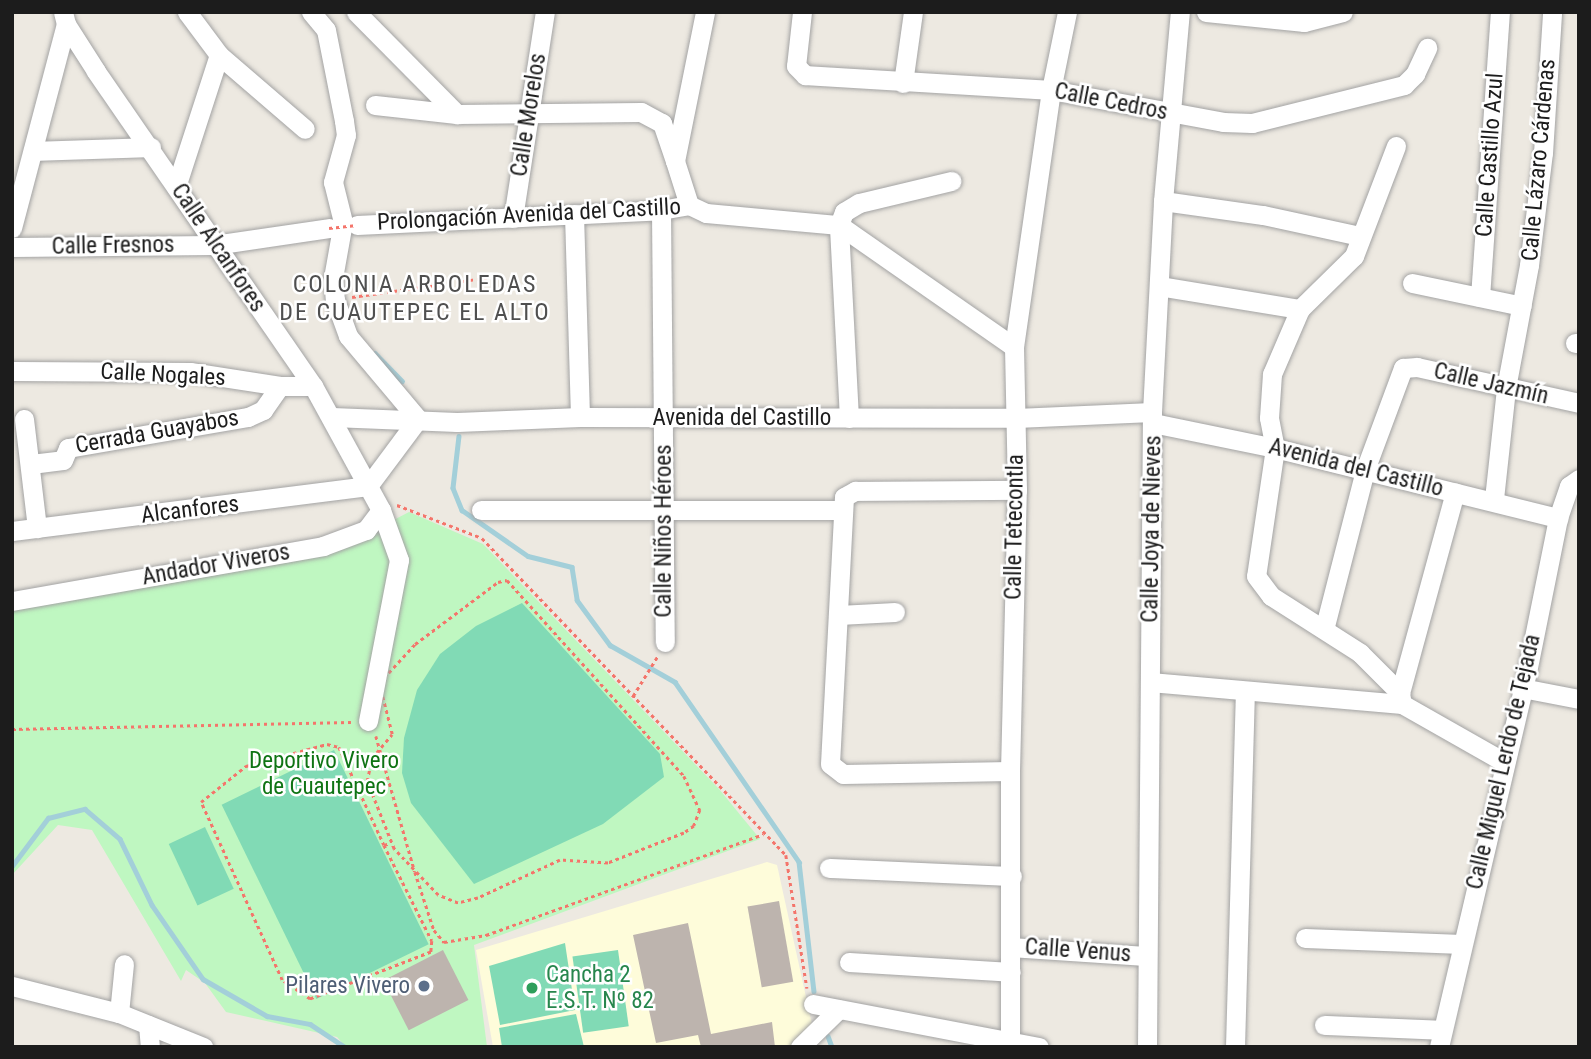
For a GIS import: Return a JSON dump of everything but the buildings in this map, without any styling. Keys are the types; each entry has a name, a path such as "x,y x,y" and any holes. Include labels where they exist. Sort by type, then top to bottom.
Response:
{"street":[{"path":"187,12 219,55 305,129"},
{"path":"311,12 326,30 346,135 334,182 343,222 333,278 343,328 418,419 368,486 381,510 399,560 368,721"},
{"path":"356,12 457,114"},
{"path":"376,32 378,12"},
{"name":"Calle Morelos","path":"513,218 545,12"},
{"path":"675,161 705,12"},
{"name":"Calle Cedros","path":"802,12 798,72 845,81 1051,90 1171,114 1252,123 1404,85 1415,74 1427,48"},
{"path":"903,83 913,12"},
{"name":"Calle Tetecontla","path":"1010,1043 1010,771 1017,490 1014,347 1051,90 1067,12"},
{"name":"Calle Joya de Nieves","path":"1147,1047 1153,418 1163,201 1180,12"},
{"path":"1206,12 1304,22 1343,12"},
{"name":"Calle Castillo Azul","path":"1480,297 1500,12"},
{"name":"Calle Lázaro Cárdenas","path":"1494,499 1506,388 1522,306 1543,153 1552,12"},
{"path":"12,228 64,18"},
{"name":"Calle Alcanfores","path":"64,18 214,245 313,386 368,486"},
{"path":"176,187 219,55"},
{"path":"375,105 457,114 653,115 662,123 689,205"},
{"path":"1396,146 1354,256 1300,309 1272,374 1269,418 1275,448 1256,576 1271,596 1325,626 1360,653 1401,699 1504,762"},
{"path":"33,151 151,147"},
{"path":"849,418 839,225 844,212 859,203 951,181"},
{"path":"1163,201 1263,215 1360,236"},
{"name":"Prolongación Avenida del Castillo","path":"357,225 661,210 689,205 706,213 839,225 1014,347"},
{"name":"Calle Niños Héroes","path":"661,210 662,649"},
{"path":"574,214 580,417"},
{"path":"214,245 329,228"},
{"name":"Calle Fresnos","path":"12,247 214,245"},
{"path":"1412,283 1522,306"},
{"path":"1159,286 1300,309"},
{"name":"Calle Jazmín","path":"1365,470 1403,368 1579,403"},
{"name":"Calle Nogales","path":"12,371 190,372 280,386 313,386"},
{"name":"Cerrada Guayabos","path":"31,464 63,460 68,447 248,417 263,410 280,386"},
{"name":"Avenida del Castillo","path":"332,417 457,422 580,417 1153,418 1455,492 1494,499 1558,518"},
{"path":"24,419 37,528"},
{"path":"1325,626 1365,470"},
{"name":"Calle Miguel Lerdo de Tejada","path":"1441,1038 1522,688 1558,518 1576,480"},
{"name":"Alcanfores","path":"12,531 368,486"},
{"path":"481,510 662,511 1017,490"},
{"path":"1401,699 1455,492"},
{"path":"846,502 830,764 834,770 843,774 1010,771"},
{"name":"Andador Viveros","path":"12,601 323,546 366,530 381,510"},
{"path":"839,615 895,612"},
{"path":"1150,682 1245,693 1401,699"},
{"path":"1522,688 1579,699"},
{"path":"1235,1047 1245,693"},
{"path":"829,868 1012,876"},
{"path":"1305,938 1462,944"},
{"name":"Calle Venus","path":"1010,947 1146,956"},
{"path":"849,962 1011,972"},
{"path":"119,1013 124,964"},
{"path":"12,986 119,1013 204,1047"},
{"path":"813,1004 1039,1047"},
{"path":"800,1047 839,1009"},
{"path":"1324,1024 1441,1038"},
{"path":"148,1025 150,1047"}],"path":[{"name":"Prolongación Avenida del Castillo","path":"329,228 357,225"},
{"path":"346,298 498,276"},
{"path":"381,510 394,504 482,538 786,855 802,974 813,1004"},
{"path":"507,580 684,776 700,810 694,826 684,833 608,863 560,860 466,903 438,895 390,842 367,781 368,765 393,728 380,677 415,644 498,582 507,580"},
{"path":"632,697 662,649"},
{"path":"12,729 368,721 382,747 415,872 434,930 444,942 454,944 763,834"},
{"path":"318,744 334,745 339,747 384,845 432,940 431,952 310,999 282,980 201,802 246,766 318,744"},
{"path":"384,845 390,842"}],"shaded area":[{"path":"767,862 777,865 817,1047 493,1047 476,950"}],"green space":[{"name":"Deportivo Vivero de Cuautepec","path":"409,512 483,544 719,789 760,839 474,945 487,1047 346,1047 337,1037 226,1012 205,983 186,970 181,981 92,830 58,825 12,875 12,608 359,538"},
{"path":"522,603 660,754 664,777 603,824 474,884 411,803 402,773 404,738 417,690 440,654 476,626"},
{"path":"334,750 429,944 316,999 222,805"},
{"path":"205,827 234,889 197,906 169,844"},
{"name":"Cancha 2 E.S.T. Nº 82","path":"565,943 575,1010 500,1025 489,966"},
{"path":"618,950 629,1026 583,1033 572,956"},
{"path":"576,1014 584,1047 502,1047 499,1028"}],"waterway":[{"path":"375,353 402,381"},
{"path":"459,436 453,488 462,510 528,556 572,567 577,600 610,645 675,682 799,862 814,991"},
{"path":"12,866 48,818 85,809 120,839 152,905 203,979 267,1016 310,1024 345,1047"},
{"path":"828,1036 832,1047"}],"place":[{"name":"Pilares Vivero","path":"424,986"},
{"name":"Cancha 2 E.S.T. Nº 82","path":"532,988"}],"district":[{"name":"COLONIA ARBOLEDAS DE CUAUTEPEC EL ALTO","path":"415,299"}]}
